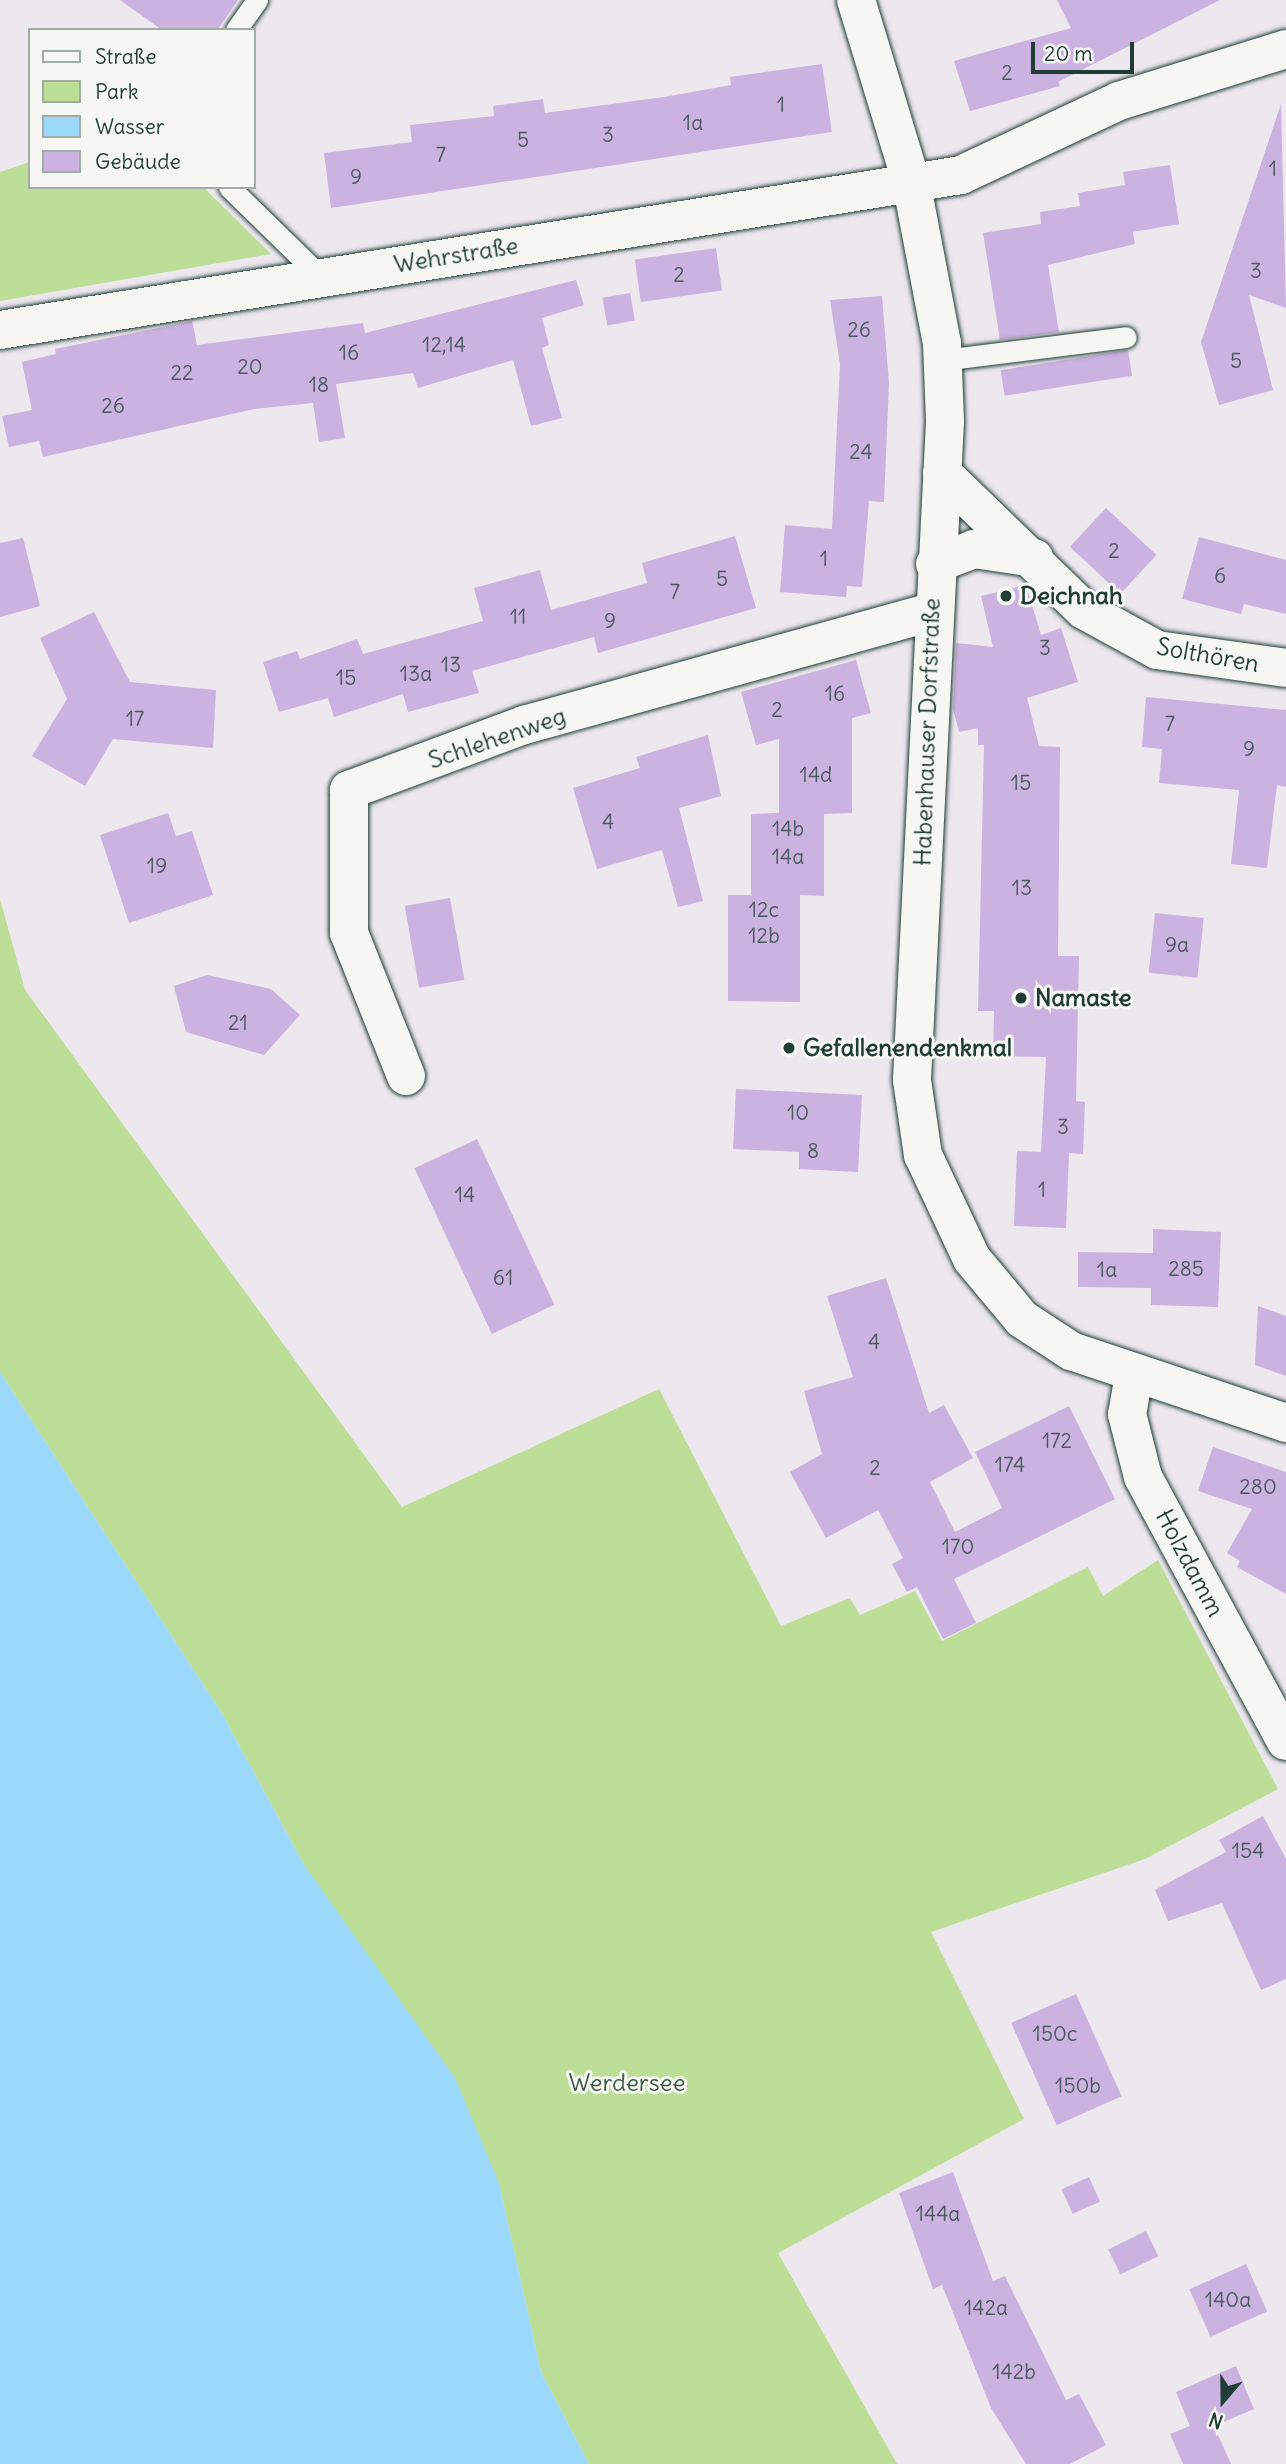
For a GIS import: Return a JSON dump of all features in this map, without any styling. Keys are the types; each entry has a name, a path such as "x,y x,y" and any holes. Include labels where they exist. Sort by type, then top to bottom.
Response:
{"street":[{"name":"Habenhauser Dorfstraße","path":"856,0 911,181 943,360 942,473 932,612 912,1080 923,1155 972,1259 1022,1320 1070,1351 1134,1375 1286,1423"},
{"name":"Wehrstraße","path":"0,330 961,175 1119,101 1286,49"},
{"name":"Solthören","path":"942,473 1034,558 1084,610 1157,650 1286,668"},
{"path":"935,564 974,549 1034,558"},
{"name":"Schlehenweg","path":"406,1076 349,933 349,790 524,725 932,612"},
{"name":"Holzdamm","path":"1134,1375 1127,1413 1143,1477 1286,1741"}],"lane":[{"path":"237,28 257,0"},
{"path":"231,189 321,277"},
{"path":"943,360 1125,337"}],"green space":[{"path":"28,163 28,189 205,189 271,254 0,301 0,172"},
{"name":"Werdersee","path":"0,899 25,990 402,1507 659,1389 781,1626 850,1598 860,1615 915,1591 942,1641 1088,1567 1103,1596 1158,1560 1278,1789 1145,1859 931,1932 1024,2119 778,2253 897,2464 589,2464 541,2372 499,2183 303,1863 221,1712 0,1372"}],"water":[{"path":"0,1372 221,1712 303,1863 455,2078 499,2183 541,2372 589,2464 0,2464"}],"building":[{"path":"120,0 238,0 218,28 159,28"},
{"path":"1057,0 1220,0 1058,82 1060,86 970,111 954,61 1071,28"},
{"path":"822,64 832,132 331,208 324,153 412,142 410,125 494,116 493,106 543,99 545,113 664,97 731,85 730,77"},
{"path":"1281,104 1286,308 1249,295 1273,390 1219,405 1201,342"},
{"path":"1170,165 1179,224 1133,232 1135,244 1048,265 1059,332 1000,340 983,233 1041,224 1040,212 1080,206 1078,193 1125,185 1123,172"},
{"path":"716,248 722,291 641,302 635,259"},
{"path":"576,280 584,305 542,318 549,345 542,348 562,418 531,426 513,360 418,388 413,373 336,384 345,438 319,442 313,403 254,409 43,457 39,441 9,447 2,416 32,410 22,362 56,354 55,349 192,321 197,345 363,323 365,333"},
{"path":"630,293 635,321 607,325 602,298"},
{"path":"882,296 889,383 884,502 869,501 862,587 847,586 846,597 780,592 785,525 832,529 840,364 830,300"},
{"path":"1128,350 1132,376 1005,396 1001,370"},
{"path":"1106,508 1156,555 1120,594 1070,547"},
{"path":"735,536 756,608 598,653 594,637 472,671 479,693 408,712 403,694 334,717 328,698 279,712 263,662 297,651 300,659 357,639 363,654 483,621 474,588 540,570 551,610 647,583 642,563"},
{"path":"1199,537 1286,560 1286,614 1244,604 1241,614 1182,599"},
{"path":"23,538 40,606 0,617 0,543"},
{"path":"1026,585 1041,635 1061,628 1078,682 1027,698 1039,746 1060,747 1058,956 1079,956 1076,1101 1085,1102 1083,1154 1069,1153 1066,1228 1014,1226 1017,1151 1041,1152 1046,1057 993,1056 994,1011 978,1011 984,745 978,745 978,728 959,732 953,709 956,643 993,647 981,596"},
{"path":"94,612 130,682 216,690 213,748 113,739 85,786 32,756 67,699 40,638"},
{"path":"856,660 871,713 852,718 852,813 824,814 824,896 800,895 800,1002 728,1001 728,895 751,895 751,814 779,813 779,739 756,745 741,692"},
{"path":"1146,697 1286,710 1286,787 1277,785 1267,868 1231,864 1239,790 1159,783 1162,749 1142,747"},
{"path":"708,735 721,796 679,808 703,901 678,907 662,850 597,869 573,788 640,768 636,757"},
{"path":"168,813 176,836 192,831 213,895 129,923 100,835"},
{"path":"450,898 464,980 419,988 405,906"},
{"path":"1155,913 1204,918 1197,978 1149,973"},
{"path":"207,975 271,989 300,1015 264,1055 186,1032 174,986"},
{"path":"736,1089 862,1095 858,1172 799,1169 799,1152 733,1149"},
{"path":"477,1139 554,1305 492,1334 414,1168"},
{"path":"1153,1229 1221,1232 1218,1307 1151,1305 1151,1288 1078,1287 1078,1252 1153,1253"},
{"path":"886,1278 929,1413 944,1405 973,1458 930,1482 955,1532 1002,1508 975,1452 1069,1406 1115,1499 954,1579 976,1623 943,1639 917,1587 907,1592 892,1564 903,1558 878,1510 826,1538 790,1472 822,1454 804,1391 853,1377 827,1296"},
{"path":"1258,1306 1286,1316 1286,1376 1255,1365"},
{"path":"1213,1447 1286,1472 1286,1594 1237,1567 1240,1561 1227,1553 1252,1509 1198,1491"},
{"path":"1263,1816 1286,1859 1286,1979 1261,1990 1222,1903 1168,1921 1155,1890 1226,1852 1219,1840"},
{"path":"1076,1994 1122,2096 1057,2125 1011,2023"},
{"path":"953,2172 993,2281 1005,2276 1066,2400 1079,2394 1106,2445 1070,2464 1026,2464 991,2408 942,2285 933,2289 899,2193"},
{"path":"1089,2177 1100,2202 1073,2214 1062,2189"},
{"path":"1146,2231 1158,2256 1121,2275 1108,2249"},
{"path":"1246,2264 1267,2312 1211,2337 1189,2289"},
{"path":"1236,2366 1254,2409 1214,2426 1231,2464 1183,2464 1170,2434 1190,2426 1176,2392"}],"place":[{"name":"Deichnah","path":"1006,596"},
{"name":"Namaste","path":"1021,998"},
{"name":"Gefallenendenkmal","path":"789,1048"}]}
